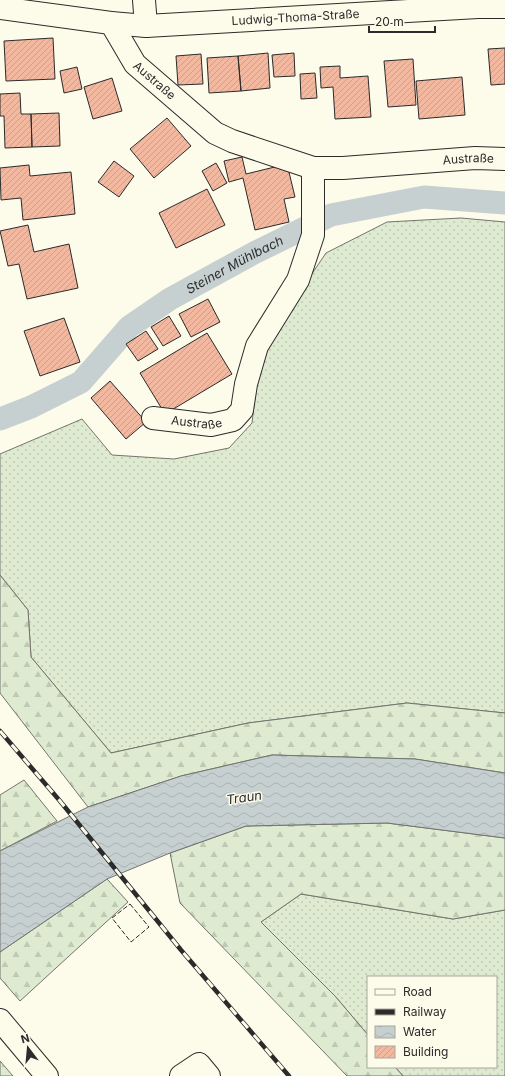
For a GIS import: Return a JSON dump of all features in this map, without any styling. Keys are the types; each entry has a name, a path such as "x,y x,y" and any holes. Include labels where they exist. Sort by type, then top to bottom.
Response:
{"street":[{"path":"144,0 146,26"},
{"name":"Ludwig-Thoma-Straße","path":"111,23 146,26 478,7 505,7"},
{"path":"0,8 111,23"},
{"name":"Austraße","path":"111,23 134,64 215,133 232,141 313,168 343,168 475,158 505,159"},
{"name":"Austraße","path":"153,418 211,425 233,420 242,410 246,384 257,346 298,280 313,235 313,168"},
{"path":"0,1020 47,1076"},
{"path":"181,1076 199,1064 209,1076"}],"green space":[{"path":"461,218 505,222 505,713 407,703 248,723 111,753 31,657 28,610 0,575 0,454 82,419 112,455 174,459 229,448 252,423 258,371 274,330 326,253 387,222"},
{"path":"0,575 28,610 31,657 111,753 248,723 407,703 505,713 505,773 415,759 272,755 181,776 88,807 0,693"},
{"path":"24,780 57,821 0,851 0,795"},
{"path":"387,823 505,838 505,910 453,919 301,894 261,922 335,996 367,1034 367,1068 396,1068 403,1076 347,1076 180,903 170,853 246,826"},
{"path":"107,879 128,902 20,1001 0,978 0,952"},
{"path":"301,894 453,919 505,910 505,1076 403,1076 396,1068 497,1068 497,976 367,976 367,1034 335,996 261,922"},
{"path":"0,1061 13,1076 0,1076"}],"water":[{"name":"Traun","path":"272,755 415,759 505,773 505,838 387,823 246,826 170,853 107,879 0,952 0,851 88,807 181,776"}],"building":[{"path":"53,38 55,79 6,81 4,41"},
{"path":"505,48 505,84 491,85 488,49"},
{"path":"268,53 270,88 241,91 238,56"},
{"path":"294,53 295,76 274,77 272,55"},
{"path":"201,54 203,84 178,85 176,56"},
{"path":"238,56 241,91 209,93 207,58"},
{"path":"413,59 416,105 388,107 384,61"},
{"path":"340,66 340,78 368,76 371,117 335,119 333,87 321,88 320,67"},
{"path":"77,67 82,89 64,93 60,71"},
{"path":"315,73 317,98 301,99 300,74"},
{"path":"462,77 465,115 419,119 416,81"},
{"path":"112,78 122,111 93,119 84,87"},
{"path":"20,93 21,114 31,114 32,147 5,148 4,116 0,116 0,94"},
{"path":"59,113 60,146 32,147 31,114"},
{"path":"167,118 191,146 154,178 130,149"},
{"path":"242,157 246,174 287,164 295,197 284,199 289,222 255,230 243,178 229,182 224,161"},
{"path":"114,161 134,176 119,197 98,182"},
{"path":"216,163 227,183 213,191 202,171"},
{"path":"29,165 30,176 71,172 75,214 23,220 21,198 1,200 0,168"},
{"path":"207,189 225,225 176,248 159,213"},
{"path":"28,225 34,252 69,244 78,288 27,299 19,264 8,266 0,231"},
{"path":"208,299 220,322 191,337 179,314"},
{"path":"169,316 181,336 163,346 151,327"},
{"path":"64,318 80,362 40,376 24,331"},
{"path":"146,331 158,349 138,361 126,344"},
{"path":"207,333 232,374 165,414 140,373"},
{"path":"110,381 146,422 126,439 91,398"}],"waterway":[{"name":"Steiner Mühlbach","path":"0,419 31,407 81,382 129,327 170,299 254,253 331,215 424,197 505,203"}],"railway":[{"path":"0,731 60,801 181,950 289,1076"}],"fence":[{"path":"130,904 149,927 131,942 112,918 130,904"}]}
